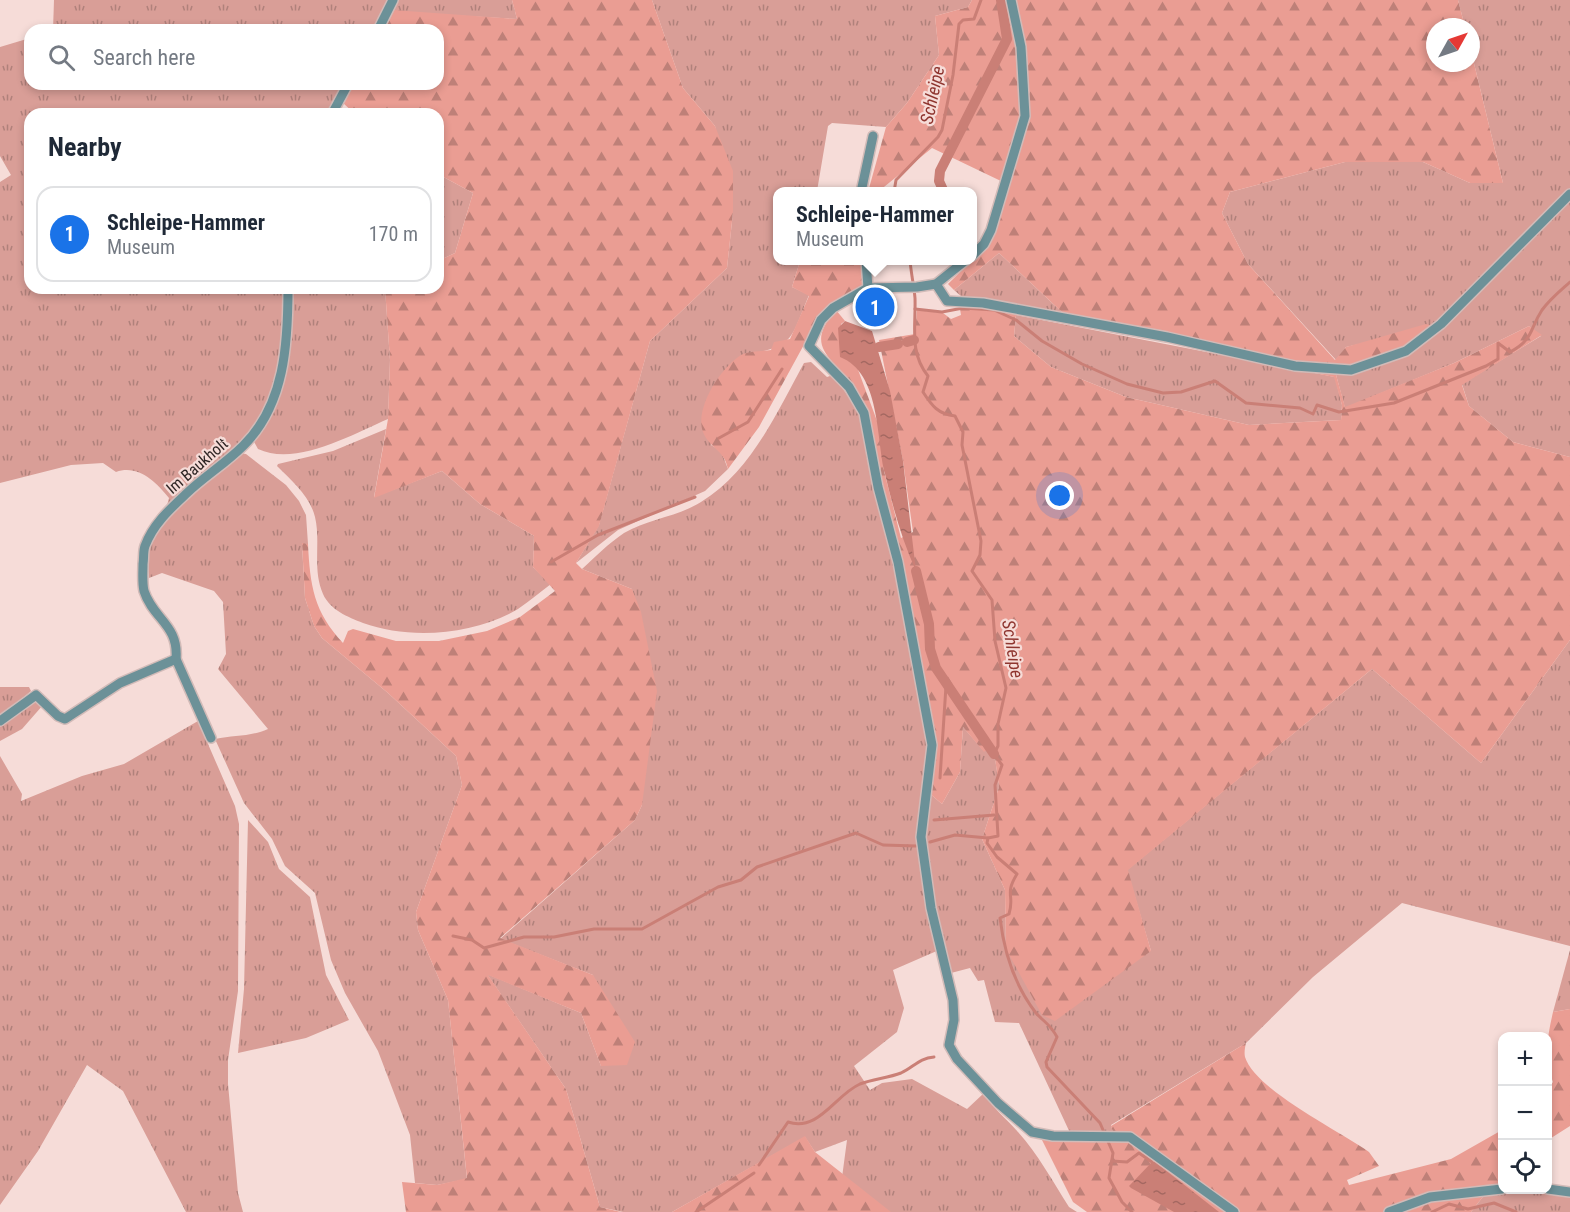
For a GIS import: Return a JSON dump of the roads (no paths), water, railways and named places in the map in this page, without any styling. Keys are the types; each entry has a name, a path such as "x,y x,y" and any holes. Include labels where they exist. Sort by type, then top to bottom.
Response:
{"street":[{"path":"381,24 393,0"},
{"path":"977,251 984,244 991,230 1025,116 1021,47 1011,0"},
{"path":"335,108 345,90"},
{"path":"862,187 873,136"},
{"path":"936,284 947,301 983,303 1156,335 1295,366 1351,370 1406,351 1441,324 1570,194"},
{"path":"866,265 868,288"},
{"path":"961,265 936,284 868,288 832,308 821,320 809,346 849,387 864,413 878,486 898,562 932,745 921,837 931,908 953,1000 954,1020 950,1045 957,1059 998,1103 1032,1132 1053,1136 1130,1137 1234,1212"},
{"name":"Im Baukholt","path":"211,738 176,658 177,645 168,624 156,613 144,591 145,547 162,518 200,481 244,445 266,415 282,371 288,333 288,294"},
{"path":"0,721 36,695 58,716 65,719 120,682 176,658"},
{"path":"1389,1212 1430,1197 1498,1190"},
{"path":"1552,1190 1570,1192"}],"water":[{"path":"845,321 872,331 890,391 903,461 916,571 891,499 870,392 863,377 853,365 840,357 838,328"},
{"path":"1152,1162 1219,1212 1174,1212 1131,1188 1129,1186"}],"waterway":[{"name":"Schleipe","path":"895,187 896,180 942,130 953,75 959,24 963,20 974,19 981,0"},
{"path":"942,187 939,181 940,171 1007,39 1001,0"},
{"name":"Schleipe","path":"911,265 915,298 916,349 918,358 928,376 923,392 936,408 955,416 963,432 962,445 981,541 980,555 972,571 992,600 995,641 1006,688 998,724 998,746 994,754 1002,765 995,785 998,836 988,838 987,843 997,857 1017,874 1011,886 1009,914 1000,918 1004,943 1022,992 1036,1013 1050,1026 1057,1037 1046,1062 1047,1067 1100,1123 1113,1153 1109,1178 1122,1202 1132,1212"},
{"path":"915,309 942,312 963,308 994,310 1016,320 1042,341 1082,364 1127,384 1163,393 1181,392 1215,381 1246,403 1300,408 1313,414 1317,405 1339,412 1394,403 1486,366 1498,359 1498,343 1510,352 1523,343 1542,310 1570,282"},
{"name":"Schleipe","path":"907,342 914,340"},
{"path":"879,347 898,344"},
{"path":"719,438 748,422 782,369"},
{"path":"551,562 598,535 695,497"},
{"path":"916,571 929,624 930,649 936,668 994,754"},
{"path":"940,778 946,686"},
{"path":"934,820 994,815"},
{"path":"453,936 472,940 484,948 524,937 554,937 594,929 642,929 718,887 741,880 757,867 856,833 883,845 916,846"},
{"path":"930,842 955,835 988,838"},
{"path":"759,1165 788,1122 799,1124 809,1122 860,1084 901,1073 920,1061 934,1057"},
{"path":"1112,1161 1127,1162 1139,1153 1152,1162"},
{"path":"696,1212 754,1173"},
{"name":"Schleipe","path":"1432,1212 1449,1204 1468,1209 1494,1203 1516,1212"}],"place":[{"name":"Schleipe-Hammer","path":"875,307"}]}
